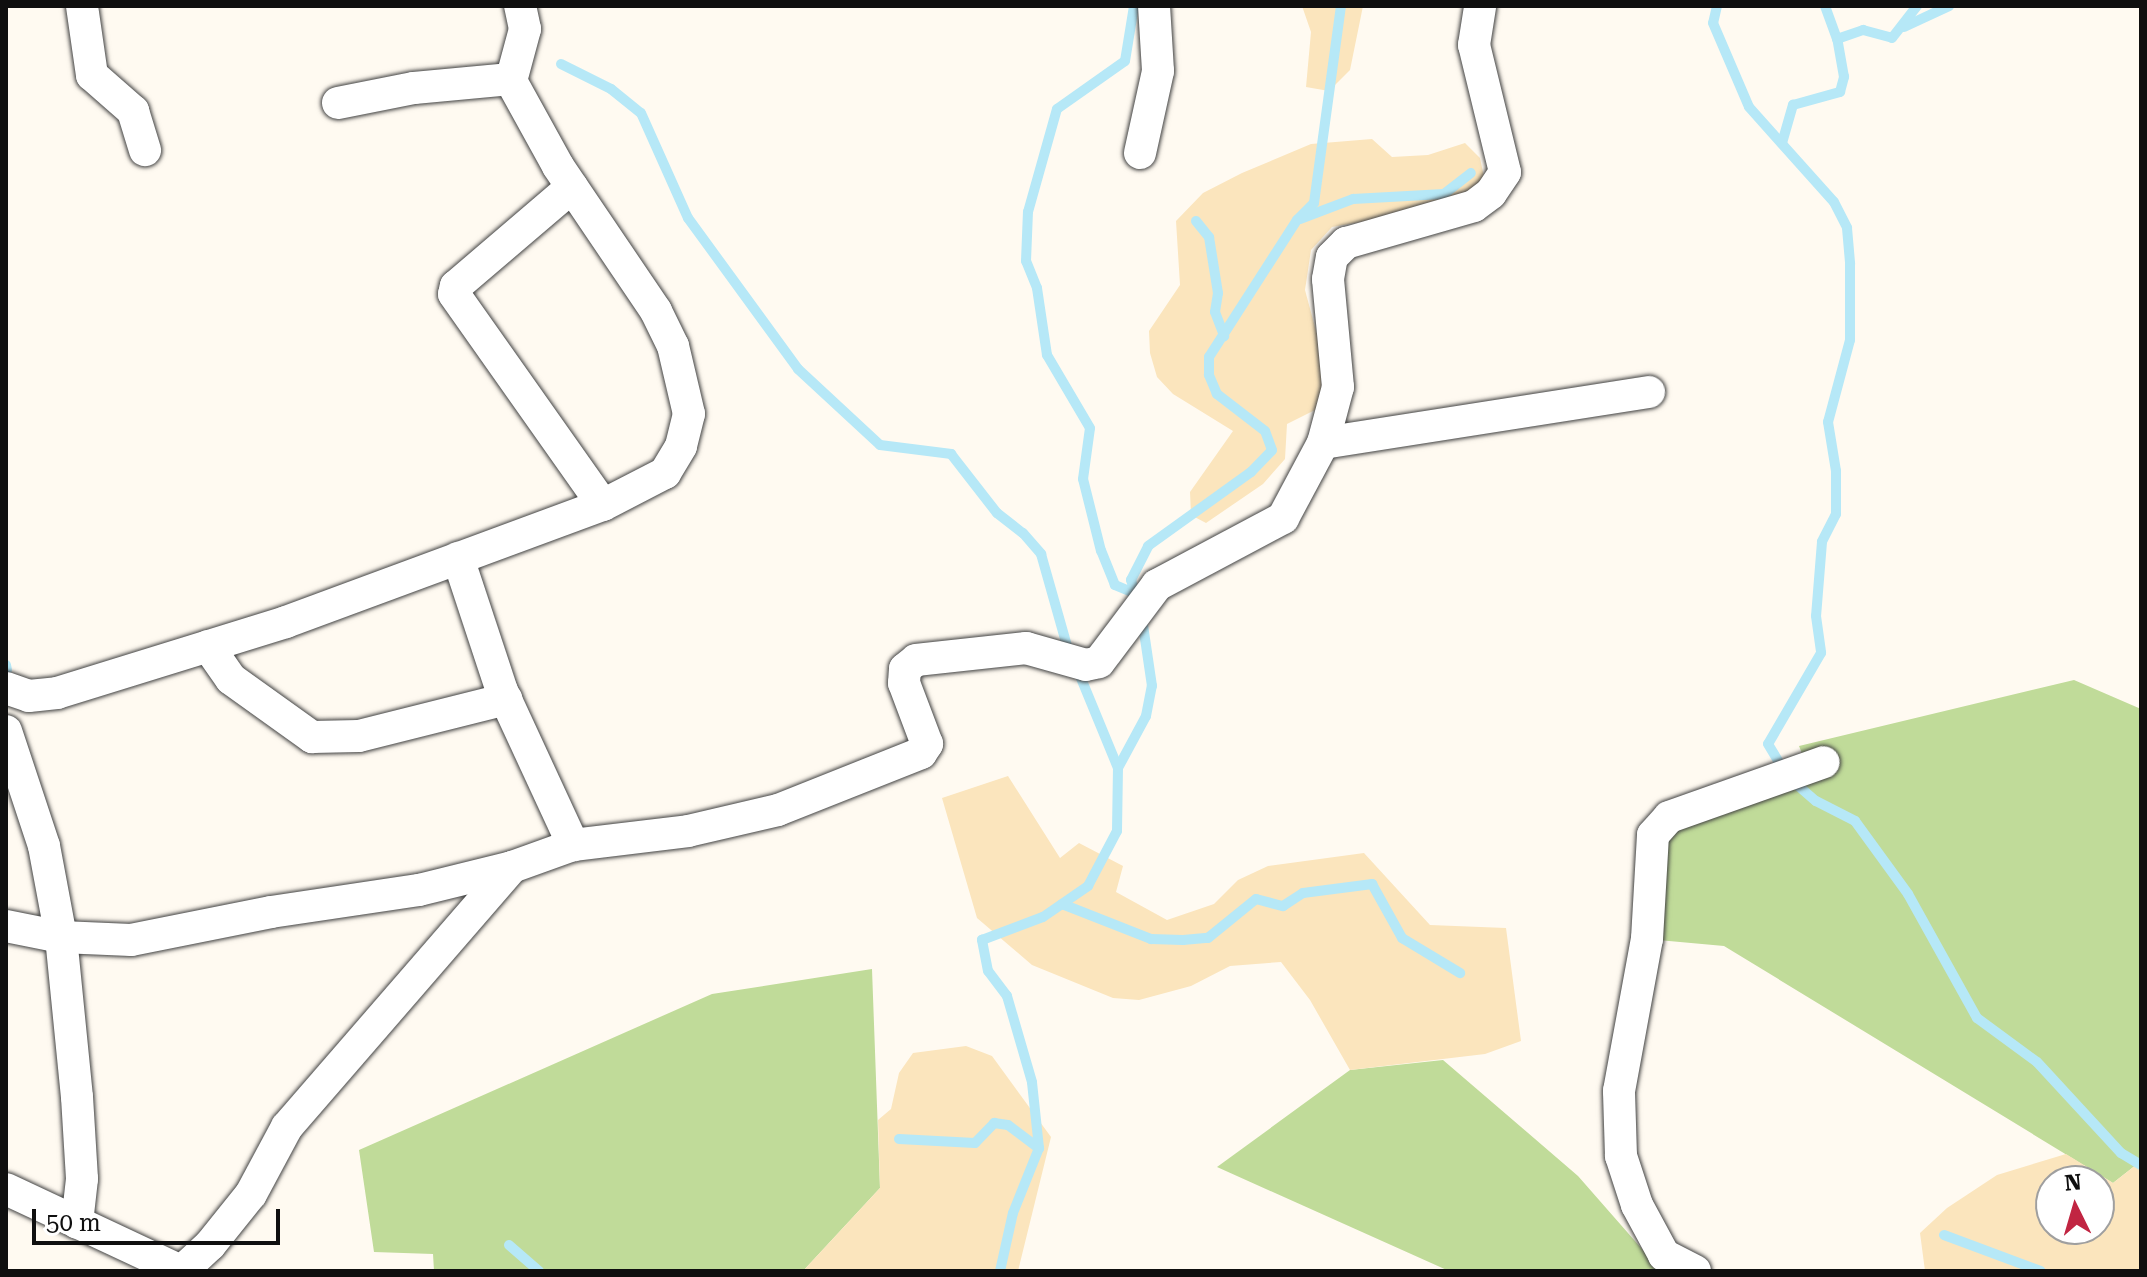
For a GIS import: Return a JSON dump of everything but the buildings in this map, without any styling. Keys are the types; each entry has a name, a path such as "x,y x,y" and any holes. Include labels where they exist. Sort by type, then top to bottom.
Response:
{"street":[{"path":"82,6 92,75 133,111 145,150"},
{"path":"511,79 522,56 525,29 520,6"},
{"path":"1140,153 1158,71 1154,6"},
{"path":"6,926 61,937 131,940 271,912 419,890 512,867 573,845 734,822 906,762 927,744 911,709 905,669 931,654 1026,648 1086,665 1099,662 1157,585 1210,561 1283,518 1323,443 1338,387 1328,279 1332,257 1346,243 1474,206 1505,172 1474,45 1480,6"},
{"path":"338,103 414,88 511,79"},
{"path":"6,688 29,696 57,693 208,646 603,505 665,473 681,446 689,414 673,346 656,311 572,187 511,79"},
{"path":"572,187 456,286 454,294 603,505"},
{"path":"1323,443 1649,392"},
{"path":"458,558 506,699 573,845"},
{"path":"208,646 231,679 312,737 359,736 506,699"},
{"path":"6,731 44,846 61,937 82,1179 77,1223"},
{"path":"1695,1271 1664,1255 1637,1205 1621,1156 1619,1091 1647,939 1653,835 1669,817 1824,762"},
{"path":"6,1189 77,1223 147,1264 182,1271 251,1194 287,1127 512,867"}],"green space":[{"path":"2074,680 2141,709 2141,1161 2115,1181 2115,1165 2083,1165 1724,946 1647,939 1649,818 1809,771 1799,746"},
{"path":"872,969 880,1188 803,1271 434,1271 433,1254 374,1252 359,1150 712,994"},
{"path":"1443,1060 1578,1176 1649,1257 1682,1271 1449,1271 1217,1167 1350,1070"}],"sand":[{"path":"1302,6 1363,6 1350,70 1329,91 1306,87 1311,32"},
{"path":"1372,139 1392,157 1428,155 1465,143 1480,158 1484,177 1474,192 1442,208 1332,227 1311,250 1305,290 1330,383 1321,407 1287,424 1285,459 1263,484 1206,523 1191,515 1190,492 1233,431 1173,394 1157,377 1150,353 1149,331 1180,285 1176,221 1203,193 1311,144"},
{"path":"1008,776 1060,858 1079,843 1123,866 1116,892 1167,920 1214,904 1238,880 1268,866 1364,853 1430,925 1506,928 1521,1041 1485,1054 1350,1070 1310,1000 1281,962 1230,966 1191,986 1139,1000 1113,998 1032,965 977,918 942,798"},
{"path":"966,1046 992,1056 1051,1137 1018,1271 803,1271 880,1188 878,1120 891,1109 899,1073 913,1053"},
{"path":"2066,1154 2084,1165 2035,1165 2035,1245 2115,1245 2115,1181 2141,1161 2141,1271 1925,1271 1920,1233 1947,1208 1997,1175"}],"waterway":[{"path":"1134,6 1125,61 1057,109 1028,212 1026,261 1037,288 1047,355 1090,428 1083,479 1101,551 1115,585 1134,593"},
{"path":"1137,602 1131,580 1148,546 1251,472 1272,450 1265,431 1217,394 1209,375 1209,357 1297,220 1314,203 1341,6"},
{"path":"1717,6 1713,23 1749,107 1834,202 1847,228 1850,264 1850,340 1828,422 1836,471 1836,514 1822,542 1816,616 1821,653 1768,744 1787,776 1816,801 1855,821 1908,894 1977,1018 2037,1062 2121,1153 2141,1165"},
{"path":"1825,6 1837,39"},
{"path":"1782,143 1793,105 1840,92 1844,77 1837,39 1863,30 1892,38 1917,6"},
{"path":"1904,27 1949,6"},
{"path":"561,64 611,89 641,113 688,218 798,369 880,445 951,454 997,513 1023,533 1041,554 1069,653"},
{"path":"1300,219 1353,199 1444,194 1471,173"},
{"path":"1196,221 1209,237 1218,293 1215,312 1224,336"},
{"path":"1118,768 1146,716 1152,686 1142,618"},
{"path":"6,665 7,670"},
{"path":"1000,1271 1013,1213 1039,1148 1032,1082 1007,996 988,971 982,940 1043,917 1088,886 1117,831 1118,768 1078,671"},
{"path":"1062,904 1151,939 1183,940 1208,938 1256,899 1283,906 1303,893 1372,884 1402,938 1460,973"},
{"path":"899,1139 975,1143 994,1123 1008,1125 1039,1148"},
{"path":"1944,1235 2041,1271"},
{"path":"509,1245 539,1271"}]}
